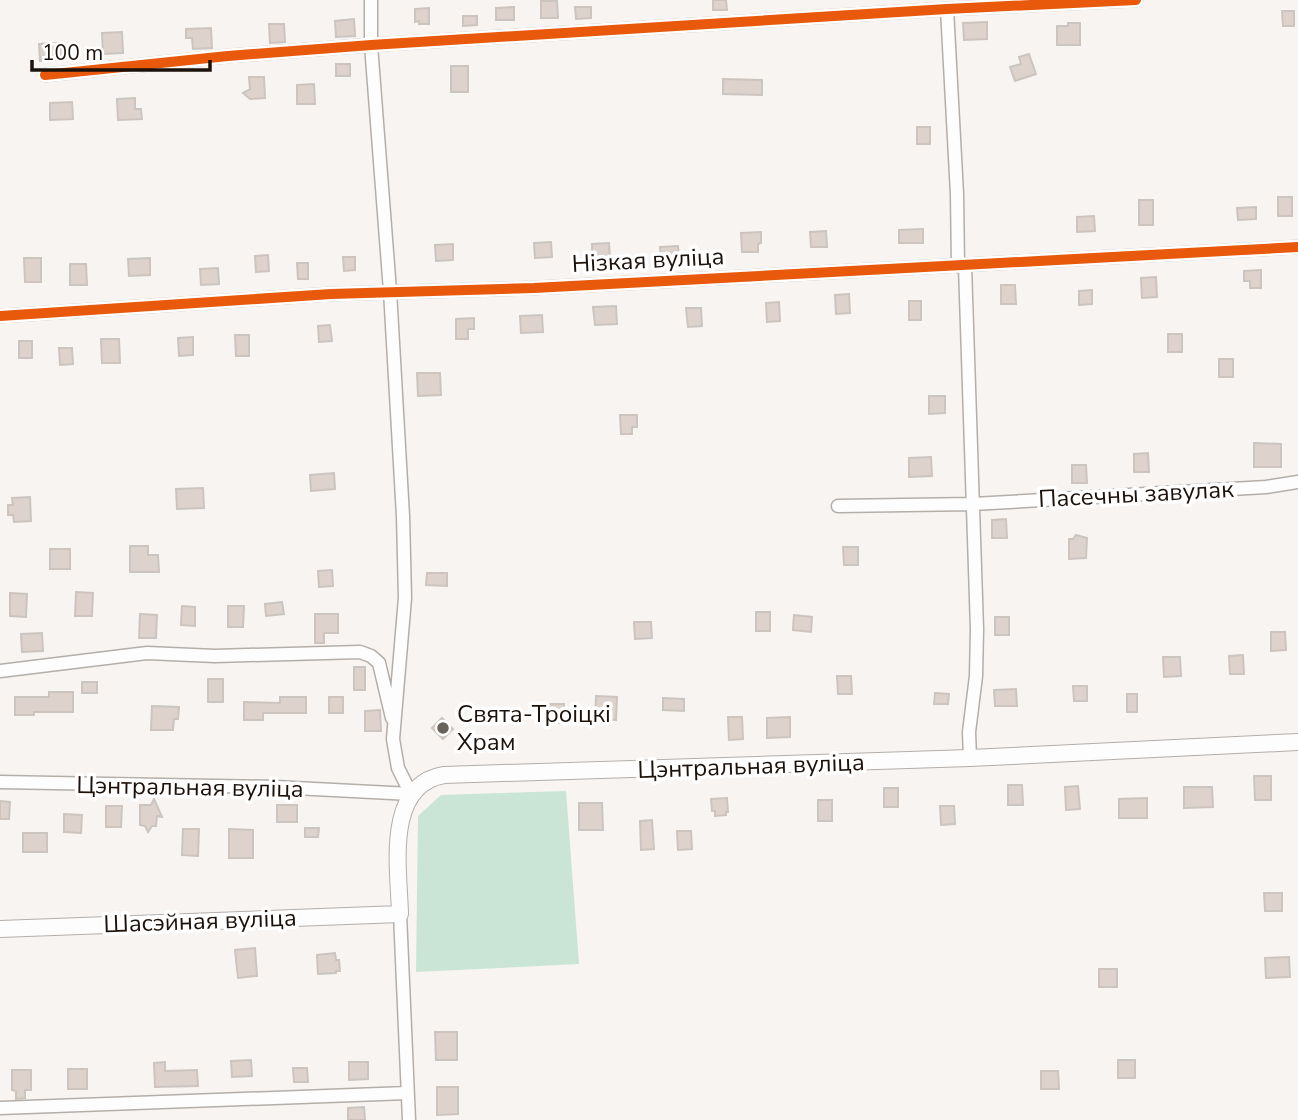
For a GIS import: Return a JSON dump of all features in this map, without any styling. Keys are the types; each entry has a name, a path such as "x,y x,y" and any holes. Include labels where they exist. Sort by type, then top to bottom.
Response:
{"main road":[{"name":"Цэнтральная вуліца","path":"411,794 427,780 444,775 970,758 1298,742"},
{"path":"400,914 400,830 404,808 411,794"},
{"name":"Шасэйная вуліца","path":"0,929 400,914"}],"street":[{"path":"370,0 403,516 405,598 394,723 396,759 411,794"},
{"path":"45,75 228,56 371,45 947,9 1136,0"},
{"path":"947,9 977,629 976,676 969,732 970,758"},
{"name":"Нізкая вуліца","path":"0,316 390,291 534,288 1298,247"},
{"name":"Пасечны завулак","path":"838,506 973,504 1298,482"},
{"path":"0,671 147,653 215,656 360,652 379,663 386,702 394,723"},
{"name":"Цэнтральная вуліца","path":"0,782 275,787 411,794"},
{"path":"400,914 409,1120"},
{"path":"0,1108 407,1093"}],"green space":[{"path":"566,791 579,964 416,972 418,816 441,795"}],"building":[{"path":"713,0 726,0 727,10 713,10"},
{"path":"541,1 557,1 558,18 541,18"},
{"path":"514,7 514,20 496,20 496,8"},
{"path":"575,7 591,7 591,18 576,19"},
{"path":"429,8 429,24 415,22 415,9"},
{"path":"1282,11 1294,11 1294,26 1283,26"},
{"path":"463,16 477,16 477,25 463,26"},
{"path":"354,19 355,36 336,37 335,21"},
{"path":"987,22 987,39 964,40 963,23"},
{"path":"1068,23 1080,23 1080,45 1057,45 1057,26 1068,26"},
{"path":"269,24 284,24 285,42 270,43"},
{"path":"211,28 212,48 193,49 192,38 186,38 186,29"},
{"path":"122,32 123,53 103,54 102,33"},
{"path":"61,43 62,60 40,61 39,44"},
{"path":"1029,54 1036,74 1015,81 1010,67 1021,64 1019,57"},
{"path":"336,64 350,64 350,76 336,76"},
{"path":"451,66 468,66 468,92 451,92"},
{"path":"249,77 264,77 265,98 250,99 243,93 250,89"},
{"path":"723,79 762,80 762,95 723,94"},
{"path":"314,84 315,104 297,104 297,85"},
{"path":"135,98 135,109 141,109 142,119 118,120 117,99"},
{"path":"72,102 73,119 50,120 50,103"},
{"path":"917,127 930,127 930,144 917,144"},
{"path":"1278,197 1292,197 1292,216 1278,216"},
{"path":"1139,200 1153,200 1153,225 1139,225"},
{"path":"1256,207 1256,219 1238,220 1237,208"},
{"path":"1094,216 1095,231 1077,232 1077,217"},
{"path":"923,229 923,243 899,243 899,230"},
{"path":"826,231 827,247 811,247 810,232"},
{"path":"761,232 758,252 742,252 741,233"},
{"path":"551,242 552,257 535,258 534,243"},
{"path":"609,243 610,259 592,260 592,244"},
{"path":"453,244 453,260 436,261 435,245"},
{"path":"678,246 679,259 661,260 660,247"},
{"path":"268,255 269,271 256,272 255,256"},
{"path":"343,257 355,257 355,270 344,271"},
{"path":"24,258 41,258 41,282 25,282"},
{"path":"150,258 150,275 129,276 128,259"},
{"path":"297,263 308,263 308,279 298,279"},
{"path":"70,264 86,264 87,285 70,285"},
{"path":"218,268 219,284 201,285 200,269"},
{"path":"1261,270 1261,288 1250,288 1250,281 1244,281 1244,271"},
{"path":"1156,277 1157,297 1142,298 1141,278"},
{"path":"1001,285 1015,285 1016,304 1001,304"},
{"path":"1092,290 1092,304 1079,305 1079,291"},
{"path":"849,294 850,313 836,314 835,295"},
{"path":"909,301 921,301 921,320 909,320"},
{"path":"779,302 780,321 767,322 766,303"},
{"path":"616,306 617,324 595,325 593,307"},
{"path":"686,308 701,308 702,326 688,327"},
{"path":"542,315 543,332 521,333 520,316"},
{"path":"474,318 474,329 468,329 468,339 456,339 456,319"},
{"path":"330,325 332,341 319,342 318,326"},
{"path":"1168,334 1182,334 1182,352 1168,352"},
{"path":"235,335 249,335 249,356 236,356"},
{"path":"193,337 193,355 179,356 178,338"},
{"path":"101,339 119,339 120,363 102,363"},
{"path":"19,341 32,341 32,358 19,358"},
{"path":"59,348 72,348 73,364 60,365"},
{"path":"1219,359 1233,359 1233,377 1219,377"},
{"path":"417,373 440,373 441,395 418,396"},
{"path":"929,396 945,396 945,413 929,414"},
{"path":"620,415 637,415 637,427 632,427 632,434 621,434"},
{"path":"1254,443 1281,444 1281,467 1254,467"},
{"path":"1148,453 1149,472 1134,472 1134,454"},
{"path":"931,457 932,476 909,477 909,458"},
{"path":"1072,465 1086,465 1087,483 1072,483"},
{"path":"334,473 335,489 311,491 310,475"},
{"path":"203,488 204,508 177,509 176,489"},
{"path":"30,497 31,521 14,522 13,515 8,515 8,505 13,505 12,498"},
{"path":"1006,519 1007,538 992,538 992,520"},
{"path":"1076,535 1087,538 1086,558 1069,559 1069,539"},
{"path":"130,546 148,546 148,555 158,555 159,572 130,572"},
{"path":"843,547 858,547 858,565 844,565"},
{"path":"50,549 70,549 70,569 50,569"},
{"path":"332,570 333,586 319,587 318,571"},
{"path":"427,573 447,573 447,586 426,585"},
{"path":"76,592 93,593 92,616 75,616"},
{"path":"10,593 27,594 26,617 10,616"},
{"path":"282,602 284,614 266,616 265,604"},
{"path":"182,606 195,607 195,626 181,625"},
{"path":"228,606 244,606 243,627 228,627"},
{"path":"756,612 770,612 770,631 756,631"},
{"path":"140,614 157,615 156,638 139,638"},
{"path":"315,614 338,614 338,633 324,633 324,643 315,643"},
{"path":"794,615 812,617 811,632 793,630"},
{"path":"995,617 1009,617 1009,635 995,635"},
{"path":"634,622 651,622 652,638 635,639"},
{"path":"1271,632 1285,632 1286,650 1271,651"},
{"path":"42,633 43,651 22,652 21,634"},
{"path":"1243,655 1244,674 1230,674 1229,656"},
{"path":"1163,657 1180,657 1181,676 1164,677"},
{"path":"354,667 365,667 365,690 354,690"},
{"path":"837,676 851,676 852,694 838,694"},
{"path":"208,679 223,679 223,702 208,702"},
{"path":"82,682 97,682 97,693 82,693"},
{"path":"1073,686 1087,686 1087,701 1074,701"},
{"path":"1016,689 1017,706 995,706 994,690"},
{"path":"49,692 73,692 73,712 15,715 15,697 49,697"},
{"path":"935,693 949,694 948,704 934,704"},
{"path":"1127,694 1137,694 1137,712 1127,712"},
{"path":"596,696 617,697 616,720 595,720"},
{"path":"280,697 306,697 306,713 263,713 263,720 244,720 244,702 280,703"},
{"path":"329,697 343,697 343,713 329,713"},
{"path":"663,698 684,699 684,711 663,710"},
{"path":"550,704 564,704 565,723 550,723"},
{"path":"152,706 179,707 173,730 151,730"},
{"path":"380,710 381,731 365,731 365,711"},
{"path":"728,717 742,717 743,739 729,740"},
{"path":"790,717 790,737 767,738 767,718"},
{"name":"Свята-Троіцкі Храм","path":"442,718 453,729 443,739 432,728"},
{"path":"1254,776 1271,776 1271,800 1255,800"},
{"path":"1008,785 1022,785 1023,805 1008,805"},
{"path":"1078,786 1080,809 1066,810 1065,787"},
{"path":"1184,787 1212,787 1213,807 1184,808"},
{"path":"884,788 898,788 898,807 884,807"},
{"path":"727,798 726,815 715,816 711,799"},
{"path":"1147,798 1147,818 1119,818 1119,799"},
{"path":"154,799 162,817 157,816 156,826 152,826 148,832 145,826 140,825 140,805 151,805"},
{"path":"818,800 832,800 832,821 818,821"},
{"path":"0,801 10,802 9,819 0,819"},
{"path":"579,803 602,803 603,830 579,830"},
{"path":"277,805 297,805 297,822 277,822"},
{"path":"106,806 122,806 121,827 106,827"},
{"path":"940,806 954,806 955,824 941,825"},
{"path":"64,814 82,815 81,833 64,832"},
{"path":"652,820 654,849 641,850 640,821"},
{"path":"305,828 319,828 318,837 305,837"},
{"path":"183,829 199,829 198,856 182,855"},
{"path":"229,829 253,830 253,858 229,858"},
{"path":"677,831 691,831 692,849 678,850"},
{"path":"23,833 47,833 47,852 23,852"},
{"path":"1264,893 1282,893 1282,911 1265,911"},
{"path":"255,948 257,976 238,978 235,950"},
{"path":"335,953 340,971 318,974 317,955"},
{"path":"1289,957 1290,977 1266,978 1265,958"},
{"path":"1099,969 1117,969 1117,987 1099,987"},
{"path":"435,1032 457,1032 457,1060 436,1060"},
{"path":"251,1060 252,1076 232,1077 231,1061"},
{"path":"1118,1060 1135,1060 1135,1078 1118,1078"},
{"path":"165,1062 165,1071 197,1070 198,1086 155,1087 154,1063"},
{"path":"349,1062 368,1062 368,1079 349,1080"},
{"path":"293,1068 307,1068 308,1082 294,1082"},
{"path":"68,1069 87,1069 87,1089 68,1089"},
{"path":"12,1070 31,1070 31,1090 25,1090 25,1098 16,1099 16,1091 12,1090"},
{"path":"1041,1071 1058,1071 1059,1089 1041,1089"},
{"path":"437,1087 458,1087 458,1114 437,1115"},
{"path":"364,1107 365,1120 348,1120 348,1108"}],"cycle path":[{"path":"45,75 228,56 371,45 947,9 1136,0"},
{"path":"0,316 331,294 534,288 1298,247"}],"place":[{"name":"Свята-Троіцкі Храм","path":"443,728"}]}
